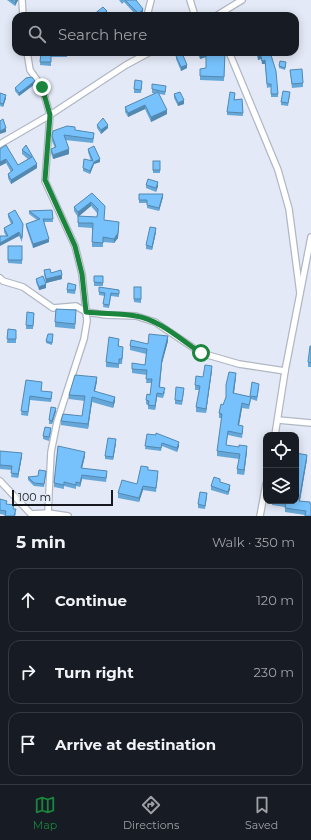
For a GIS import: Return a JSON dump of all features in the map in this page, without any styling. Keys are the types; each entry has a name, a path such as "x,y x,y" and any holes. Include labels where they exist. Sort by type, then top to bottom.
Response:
{"street":[{"path":"22,0 23,12"},
{"path":"148,12 151,0"},
{"path":"190,0 194,12"},
{"path":"222,12 242,0"},
{"path":"28,56 30,70 42,87 50,115 45,180 75,246 82,274 87,321 84,339 57,422 51,452 48,513"},
{"path":"0,144 50,115 138,56"},
{"path":"231,56 278,170 289,209 300,293"},
{"path":"276,432 285,371 311,237"},
{"path":"0,278 3,281 23,287 53,308 76,306 86,312 106,315 136,316 155,322 201,353 238,364 285,371"},
{"path":"278,420 311,423"},
{"path":"0,481 30,514 48,513 68,516"},
{"path":"260,516 263,500"}],"building":[{"path":"125,0 136,0 143,9 141,12 137,12"},
{"path":"103,7 107,11 106,12 97,12"},
{"path":"41,56 51,56 51,62 40,62"},
{"path":"176,56 183,56 187,65 181,67"},
{"path":"206,56 225,56 224,77 200,76 200,69 206,68"},
{"path":"261,56 271,56 276,71 278,94 271,94 271,84 267,84 265,60 262,61"},
{"path":"280,61 286,62 285,68 279,66"},
{"path":"302,69 303,83 292,84 290,70"},
{"path":"32,77 35,81 19,93 15,88 26,78"},
{"path":"135,80 142,81 141,90 134,89"},
{"path":"152,84 166,86 165,92 152,89"},
{"path":"283,91 290,92 288,103 281,102"},
{"path":"158,92 167,110 151,117 145,105 128,113 125,107"},
{"path":"180,92 184,100 178,103 174,94"},
{"path":"230,92 235,93 234,100 242,99 243,113 227,112"},
{"path":"0,93 6,95 3,104 0,103"},
{"path":"103,118 108,125 101,130 97,125"},
{"path":"3,119 6,128 0,131 0,121"},
{"path":"67,126 75,127 75,130 94,133 93,139 64,135 69,149 53,155 51,149 56,147 52,136 53,131"},
{"path":"6,145 18,165 32,157 22,150 26,145 37,164 11,180 8,174 13,170 6,159 0,162 0,149"},
{"path":"94,146 100,159 94,162 90,171 83,168 84,159 93,161 88,149"},
{"path":"153,161 160,161 160,170 153,170"},
{"path":"148,179 158,182 156,188 146,185"},
{"path":"92,193 105,206 104,220 119,222 118,233 114,239 103,237 103,243 92,242 93,223 78,223 78,216 97,217 98,209 91,202 78,212 74,207"},
{"path":"139,194 163,194 159,208 147,205 147,200 139,200"},
{"path":"15,210 23,224 22,238 19,232 0,243 0,236 8,236 4,228 13,223 8,214"},
{"path":"52,210 53,219 43,219 49,239 33,244 26,224 40,219 29,211"},
{"path":"150,227 156,228 152,247 146,245"},
{"path":"8,246 22,246 22,260 8,260"},
{"path":"50,269 51,273 61,270 62,275 46,279 44,270"},
{"path":"43,276 46,284 39,287 36,279"},
{"path":"94,276 103,276 103,283 94,282"},
{"path":"68,283 76,285 75,290 67,290"},
{"path":"99,287 119,290 119,294 111,293 109,305 103,304 105,293 99,292"},
{"path":"134,287 141,287 141,299 134,299"},
{"path":"56,309 76,310 75,324 55,322"},
{"path":"27,312 34,313 33,326 26,325"},
{"path":"8,329 16,330 16,339 7,339"},
{"path":"48,334 53,334 52,343 46,341"},
{"path":"149,334 168,336 162,359 159,387 165,388 163,394 157,393 155,406 148,405 149,401 146,400 147,394 150,395 152,379 146,379 147,370 132,369 132,363 145,365 147,349 130,346 131,340 148,344"},
{"path":"109,337 119,339 118,346 123,347 122,359 119,359 119,364 106,362"},
{"path":"311,346 311,363 308,362"},
{"path":"205,365 212,366 206,409 196,407 200,386 195,385 196,376 203,377"},
{"path":"229,372 236,373 233,393 251,397 249,405 242,403 238,425 243,426 242,434 228,431 226,445 239,447 239,445 247,446 244,470 237,469 240,454 217,451 222,414 219,413 221,404 223,405 226,397 226,385"},
{"path":"75,375 97,377 94,391 115,397 113,403 92,397 88,424 61,421 63,414 82,416 85,396 69,395"},
{"path":"26,380 42,382 41,391 52,392 51,399 30,396 28,412 21,411"},
{"path":"252,382 259,384 257,397 250,396"},
{"path":"176,387 184,388 182,401 175,400"},
{"path":"51,407 56,408 52,421 49,420"},
{"path":"45,427 51,428 49,437 43,436"},
{"path":"156,433 179,442 177,448 162,443 161,448 145,446 147,434 156,435"},
{"path":"108,438 116,439 113,457 105,456"},
{"path":"58,446 85,452 81,468 107,471 106,478 82,475 80,483 76,482 76,485 64,482 64,485 54,483"},
{"path":"0,451 22,453 18,474 11,473 12,466 0,465"},
{"path":"299,454 307,455 299,501"},
{"path":"141,466 148,467 148,470 158,471 156,488 143,486 139,498 118,493 122,480 137,484"},
{"path":"39,470 46,471 44,484 34,483 28,477 38,476"},
{"path":"214,477 220,479 220,482 230,485 228,492 211,486"},
{"path":"200,492 207,493 205,506 198,504"},
{"path":"0,499 7,501 6,504 14,505 13,509 16,509 14,516 5,516 6,511 0,510"},
{"path":"299,501 310,502 311,516 305,516 306,511 285,508 286,504 299,504"}],"route":[{"path":"42,87 50,115 45,180 75,246 82,274 86,312 106,315 136,316 155,322 201,353"}]}
